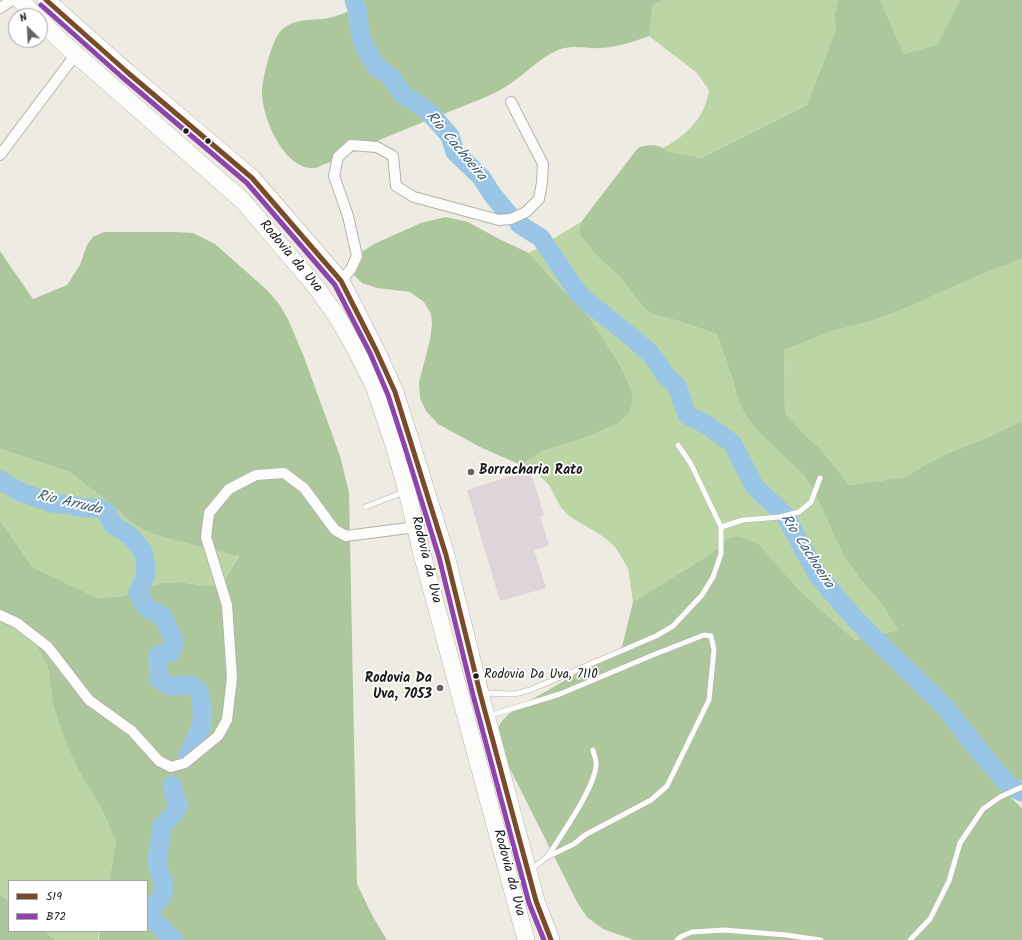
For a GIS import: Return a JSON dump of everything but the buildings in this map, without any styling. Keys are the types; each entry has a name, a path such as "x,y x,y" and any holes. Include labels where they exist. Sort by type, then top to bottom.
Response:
{"main road":[{"path":"20,0 28,8"},
{"name":"Rodovia da Uva","path":"52,2 127,72 252,178 341,281 383,364 395,392 410,436 446,555 480,693 536,901 551,940"},
{"name":"Rodovia da Uva","path":"48,28 243,201 316,287 338,318 355,348 374,386 393,442 526,940"}],"street":[{"path":"0,8 12,0"},
{"path":"0,155 76,54"},
{"path":"341,281 351,269 357,256 348,216 334,176 338,157 351,145 377,147 393,156 396,186 414,197 499,220 511,219 526,212 539,199 543,164 511,102"},
{"path":"0,615 17,623 48,646 89,700 132,731 159,761 171,767 185,763 218,736 227,720 232,678 227,605 206,537 209,513 229,489 256,476 284,473 304,488 335,530 346,536 416,527"}],"lane":[{"path":"480,693 516,694 530,690 650,639 672,626 702,595 713,577 721,554 721,528 691,464 678,444"},
{"path":"721,528 743,520 780,517 799,512 810,502 820,478"},
{"path":"366,507 407,491"},
{"path":"487,716 560,694 704,635 711,636 714,650 709,700 667,786 651,800 585,835 574,844 547,857 528,872"},
{"path":"547,857 589,788 596,765 593,750"},
{"path":"910,940 930,919 949,881 960,843 983,809 1000,797 1022,787"},
{"path":"677,940 692,932 724,930 786,935 821,940"}],"green space":[{"path":"365,0 664,0 653,5 649,36 613,47 563,48 543,58 509,85 477,101 388,136 317,167 314,168 303,166 293,160 284,151 277,140 266,115 263,103 262,87 273,45 279,33 290,24 304,20 333,17 362,5"},
{"path":"664,0 838,0 834,15 836,29 807,105 700,158 666,151 663,148 672,143 694,125 704,109 709,90 697,73 649,36 653,5"},
{"path":"838,0 880,0 904,54 937,45 960,0 1022,0 1022,259 975,277 906,308 871,321 833,331 784,350 785,413 807,437 820,448 849,485 906,477 946,454 986,438 1022,421 1022,780 1011,798 1022,808 1022,940 634,940 603,929 587,917 577,902 500,749 498,730 504,718 515,709 622,647 633,602 712,553 727,539 739,536 758,544 801,592 855,640 898,630 881,603 860,579 843,555 814,491 804,475 757,430 745,414 736,393 717,334 652,314 642,306 622,279 598,257 579,234 581,222 638,148 645,146 656,146 663,148 666,151 701,158 807,105 836,29 834,15"},
{"path":"880,0 960,0 937,46 904,54"},
{"path":"446,217 468,222 529,253 552,279 588,315 621,367 629,384 633,400 629,413 617,424 584,438 545,450 521,465 480,447 438,424 426,411 420,398 419,382 430,340 432,324 431,314 424,302 410,292 377,288 362,283 353,274 359,254 374,244 421,223"},
{"path":"581,222 579,234 598,257 622,279 642,306 652,314 717,334 736,393 786,456 804,475 814,491 843,555 860,579 881,603 898,630 855,640 801,592 758,545 727,539 712,553 633,602 628,568 615,547 604,537 569,516 560,506 549,485 540,476 521,465 545,450 584,438 617,424 629,384 621,367 588,315 552,279 529,253"},
{"path":"104,232 176,232 193,233 215,244 267,290 279,304 288,319 304,357 340,456 349,492 357,884 373,917 387,940 99,940 100,932 148,932 148,880 109,880 116,843 103,811 78,770 62,732 53,703 48,668 31,635 0,614 0,520 32,567 98,598 122,596 162,583 179,582 209,586 222,584 239,556 166,538 147,531 131,522 106,500 69,472 0,449 0,251 33,299 67,285 80,265 87,245 93,237"},
{"path":"1022,259 1022,421 986,438 946,454 906,477 849,485 820,448 807,437 785,413 784,350 833,331 871,321 906,308 975,277"},
{"path":"0,449 69,472 106,500 131,522 166,538 239,555 222,584 209,586 179,582 162,583 122,596 98,598 32,567 0,520"},
{"path":"0,614 31,635 48,668 53,703 78,770 103,811 116,843 109,880 8,880 8,900 0,895"},
{"path":"0,895 8,900 8,932 45,932 56,940 0,940"},
{"path":"45,932 100,932 98,940 56,940"}],"waterway":[{"name":"Rio Cachoeira","path":"354,0 364,46 378,68 391,77 403,95 430,113 450,136 455,152 481,177 492,194 510,216"},
{"name":"Rio Cachoeira","path":"519,224 541,238 576,290 585,300 650,353 666,376 677,386 687,415 707,425 732,443 755,487 785,515 818,576 857,621 943,705 1009,786 1022,792"},
{"name":"Rio Arruda","path":"0,480 20,492 52,503 85,508 99,508 107,512 112,524 129,535 143,551 146,567 145,577 138,593 147,608 163,616 174,643 171,652 158,655 159,679 169,686 191,685 199,691 202,707 202,724 187,758"},
{"name":"Rio Arruda","path":"172,785 178,806 173,815 162,826 157,861 164,885 163,895 153,906 152,914 155,922 174,940"}],"transit line":[{"name":"S19","path":"46,0 127,72 252,178 341,281 376,350 395,392 446,555 480,693 536,901 551,940"},
{"name":"B72","path":"41,5 122,77 247,183 335,285 370,353 388,395 402,438 439,557 473,695 529,903 544,940"}],"place":[{"name":"Borracharia Rato","path":"471,472"},
{"name":"Rodovia Da Uva, 7110","path":"476,676"},
{"name":"Rodovia Da Uva, 7053","path":"440,688"}]}
